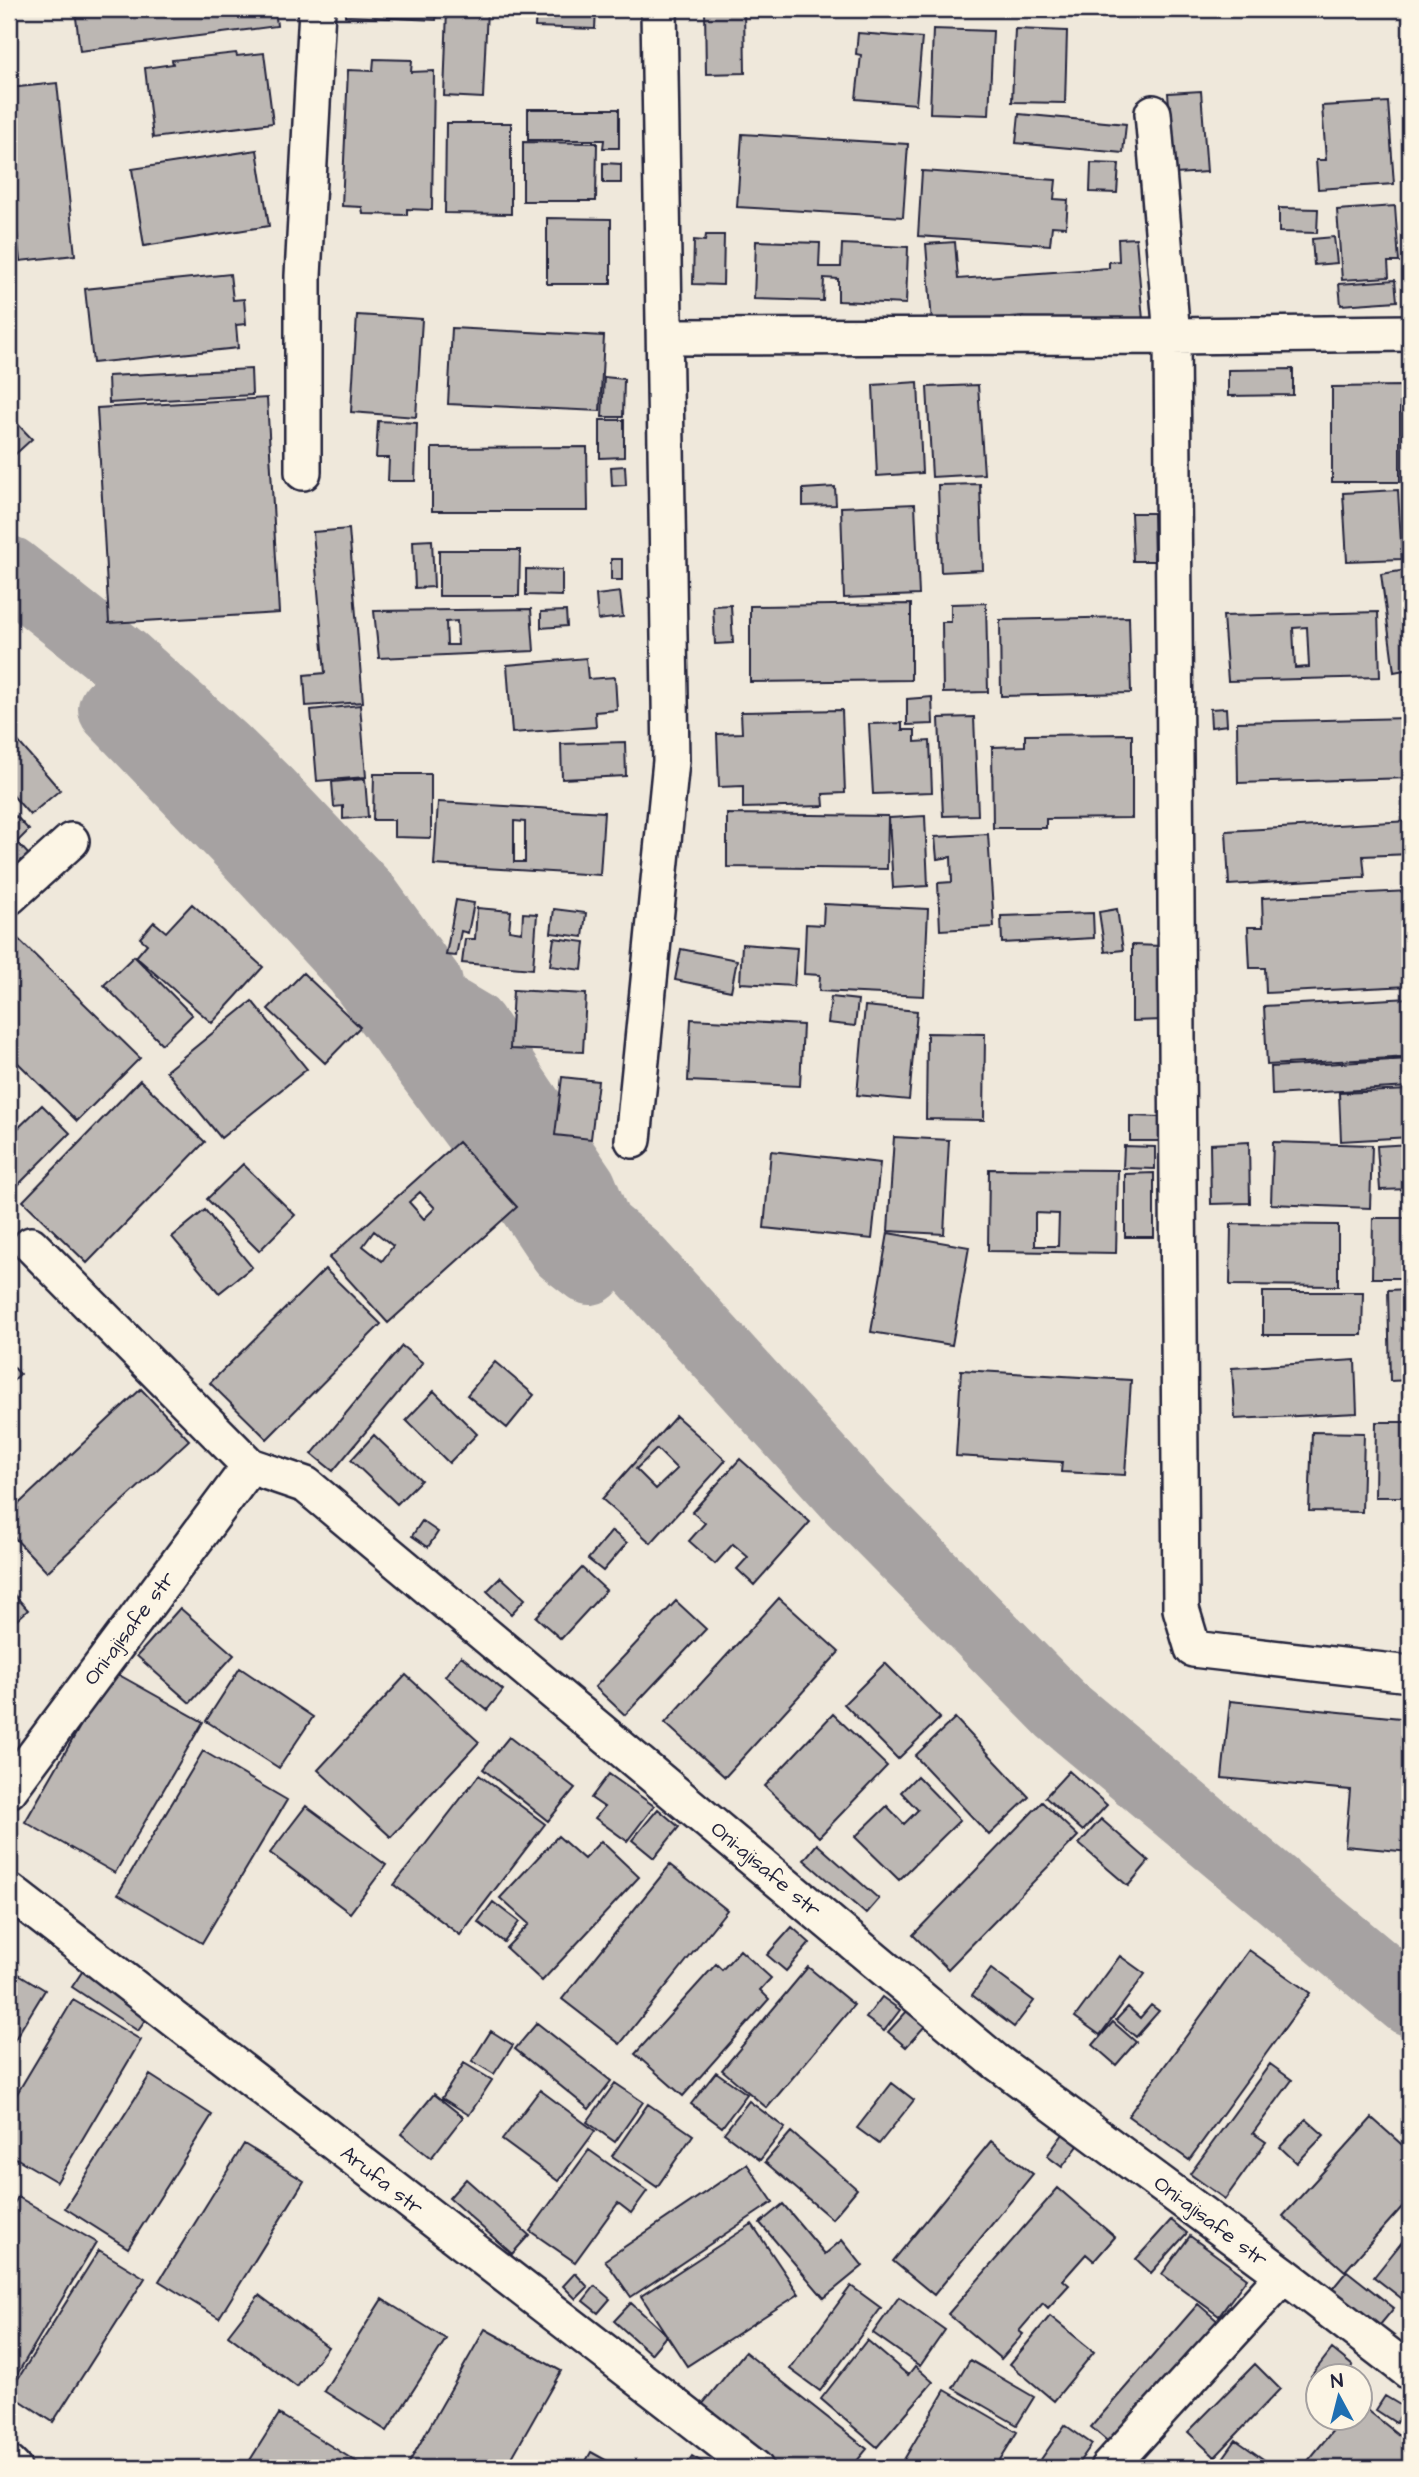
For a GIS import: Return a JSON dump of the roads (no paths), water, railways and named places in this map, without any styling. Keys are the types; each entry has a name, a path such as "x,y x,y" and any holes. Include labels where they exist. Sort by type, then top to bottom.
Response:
{"street":[{"path":"303,471 303,276 317,9"},
{"path":"633,1140 671,761 659,9"},
{"path":"1153,113 1172,336 1181,1609 1193,1650 1410,1674"},
{"path":"665,337 1410,333"},
{"path":"9,897 71,841"},
{"name":"Oni-ajisafe str","path":"31,1245 250,1466 306,1485 995,2060 1410,2372"},
{"name":"Oni-ajisafe str","path":"9,1790 250,1466"},
{"name":"Arufa str","path":"9,1891 755,2468"},
{"name":"Oni-ajisafe str","path":"1108,2468 1284,2275"},
{"path":"9,2464 13,2468"}],"waterway":[{"path":"9,571 124,662 223,751 365,897 428,984 427,1006 450,1013 472,1026 582,1188 598,1228 633,1257 854,1500 1061,1710 1410,2001"},
{"path":"113,709 358,969 532,1202 564,1250 590,1270"}]}
